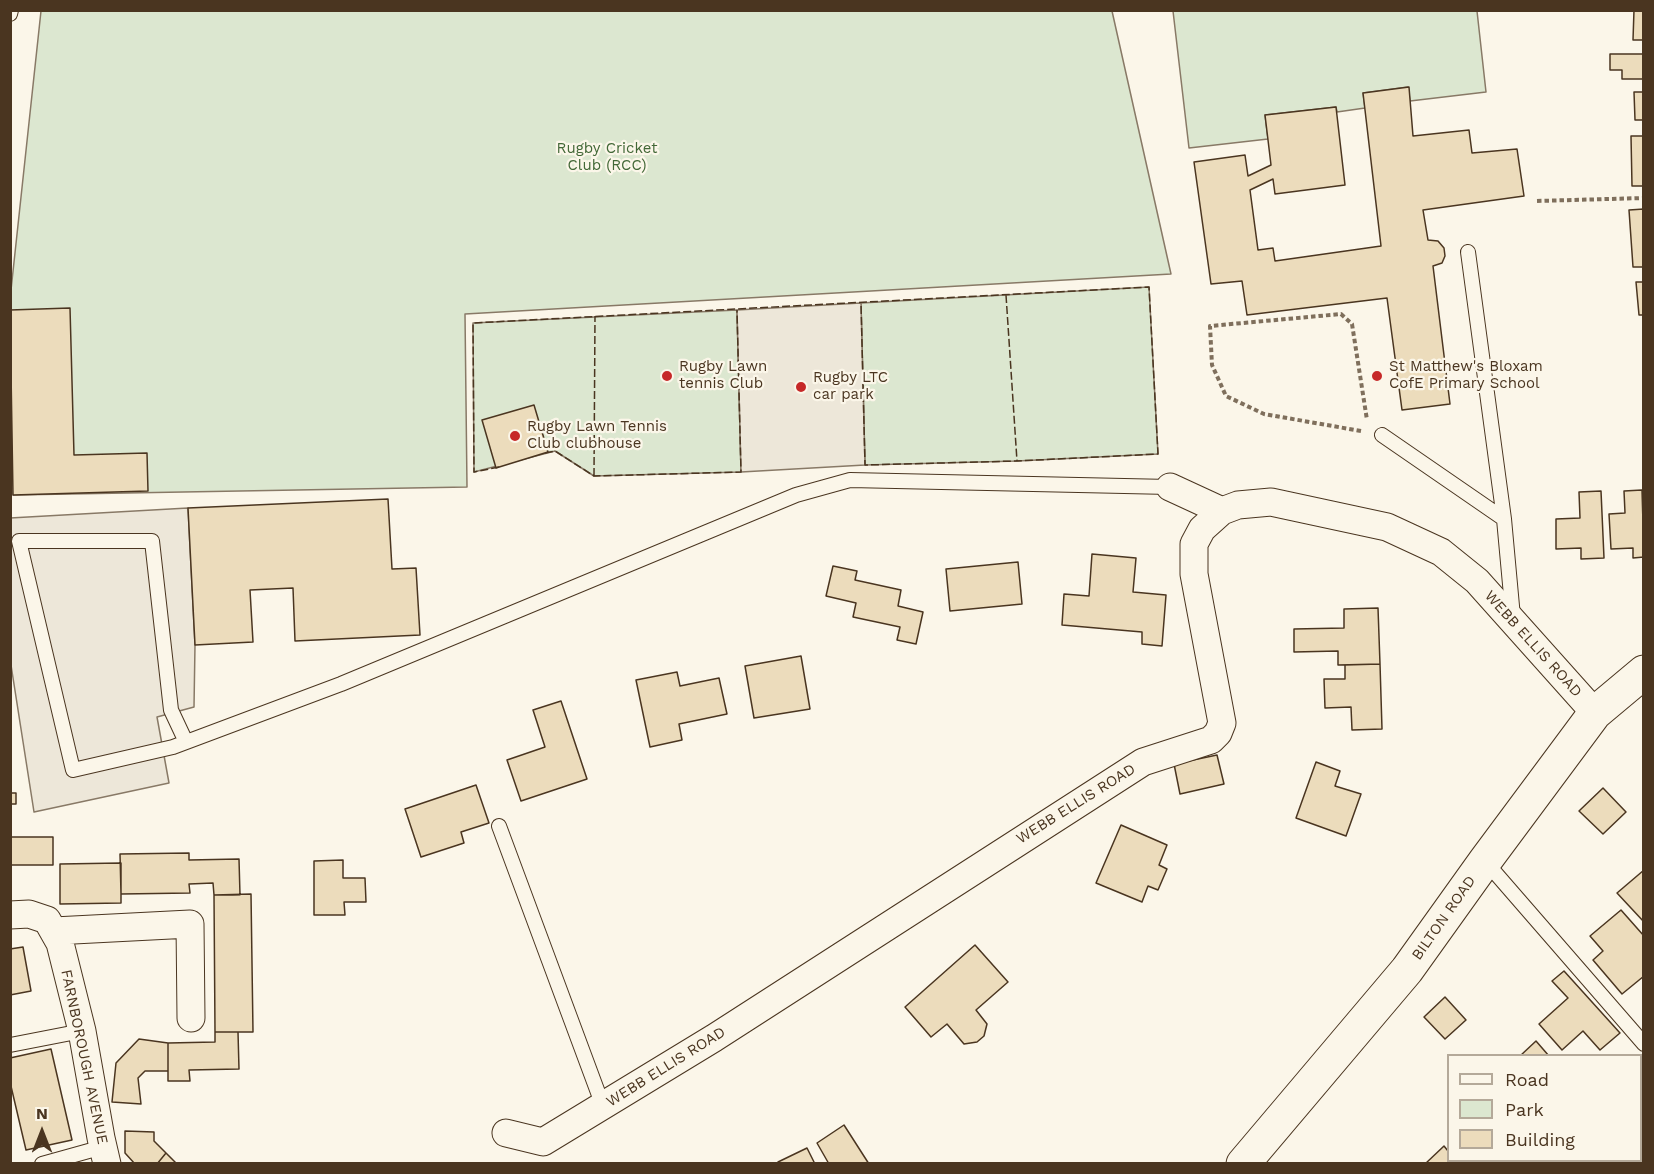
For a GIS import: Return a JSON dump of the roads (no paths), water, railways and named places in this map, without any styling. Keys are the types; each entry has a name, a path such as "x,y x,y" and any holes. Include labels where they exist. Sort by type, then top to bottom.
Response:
{"main road":[{"name":"BILTON ROAD","path":"1243,1164 1407,970 1595,713 1644,672"}],"street":[{"path":"1170,487 1222,512"},
{"name":"WEBB ELLIS ROAD","path":"506,1134 543,1142 714,1038 1143,762 1211,740 1218,733 1222,723 1194,574 1194,544 1202,529 1222,512 1238,505 1271,502 1388,527 1441,552 1477,581 1595,713"},
{"path":"10,915 29,914 47,920 54,931 190,924 191,1018"},
{"name":"FARNBOROUGH AVENUE","path":"54,931 60,943 82,1031 105,1155"}],"lane":[{"path":"1468,252 1504,519 1513,619"},
{"path":"1376,434 1504,519"},
{"path":"186,742 171,710 153,541 19,542 73,770 173,747 341,684 796,495 849,480 1170,487"},
{"path":"499,826 603,1106"},
{"path":"1485,861 1644,1044"},
{"path":"10,1046 82,1031"},
{"path":"42,1164 105,1155"}],"place":[{"name":"Rugby Lawn tennis Club","path":"667,376"},
{"name":"St Matthew's Bloxam CofE Primary School","path":"1377,376"},
{"name":"Rugby LTC car park","path":"801,387"},
{"name":"Rugby Lawn Tennis Club clubhouse","path":"515,436"}],"park label":[{"name":"Rugby Cricket Club (RCC)","path":"607,158"}]}
